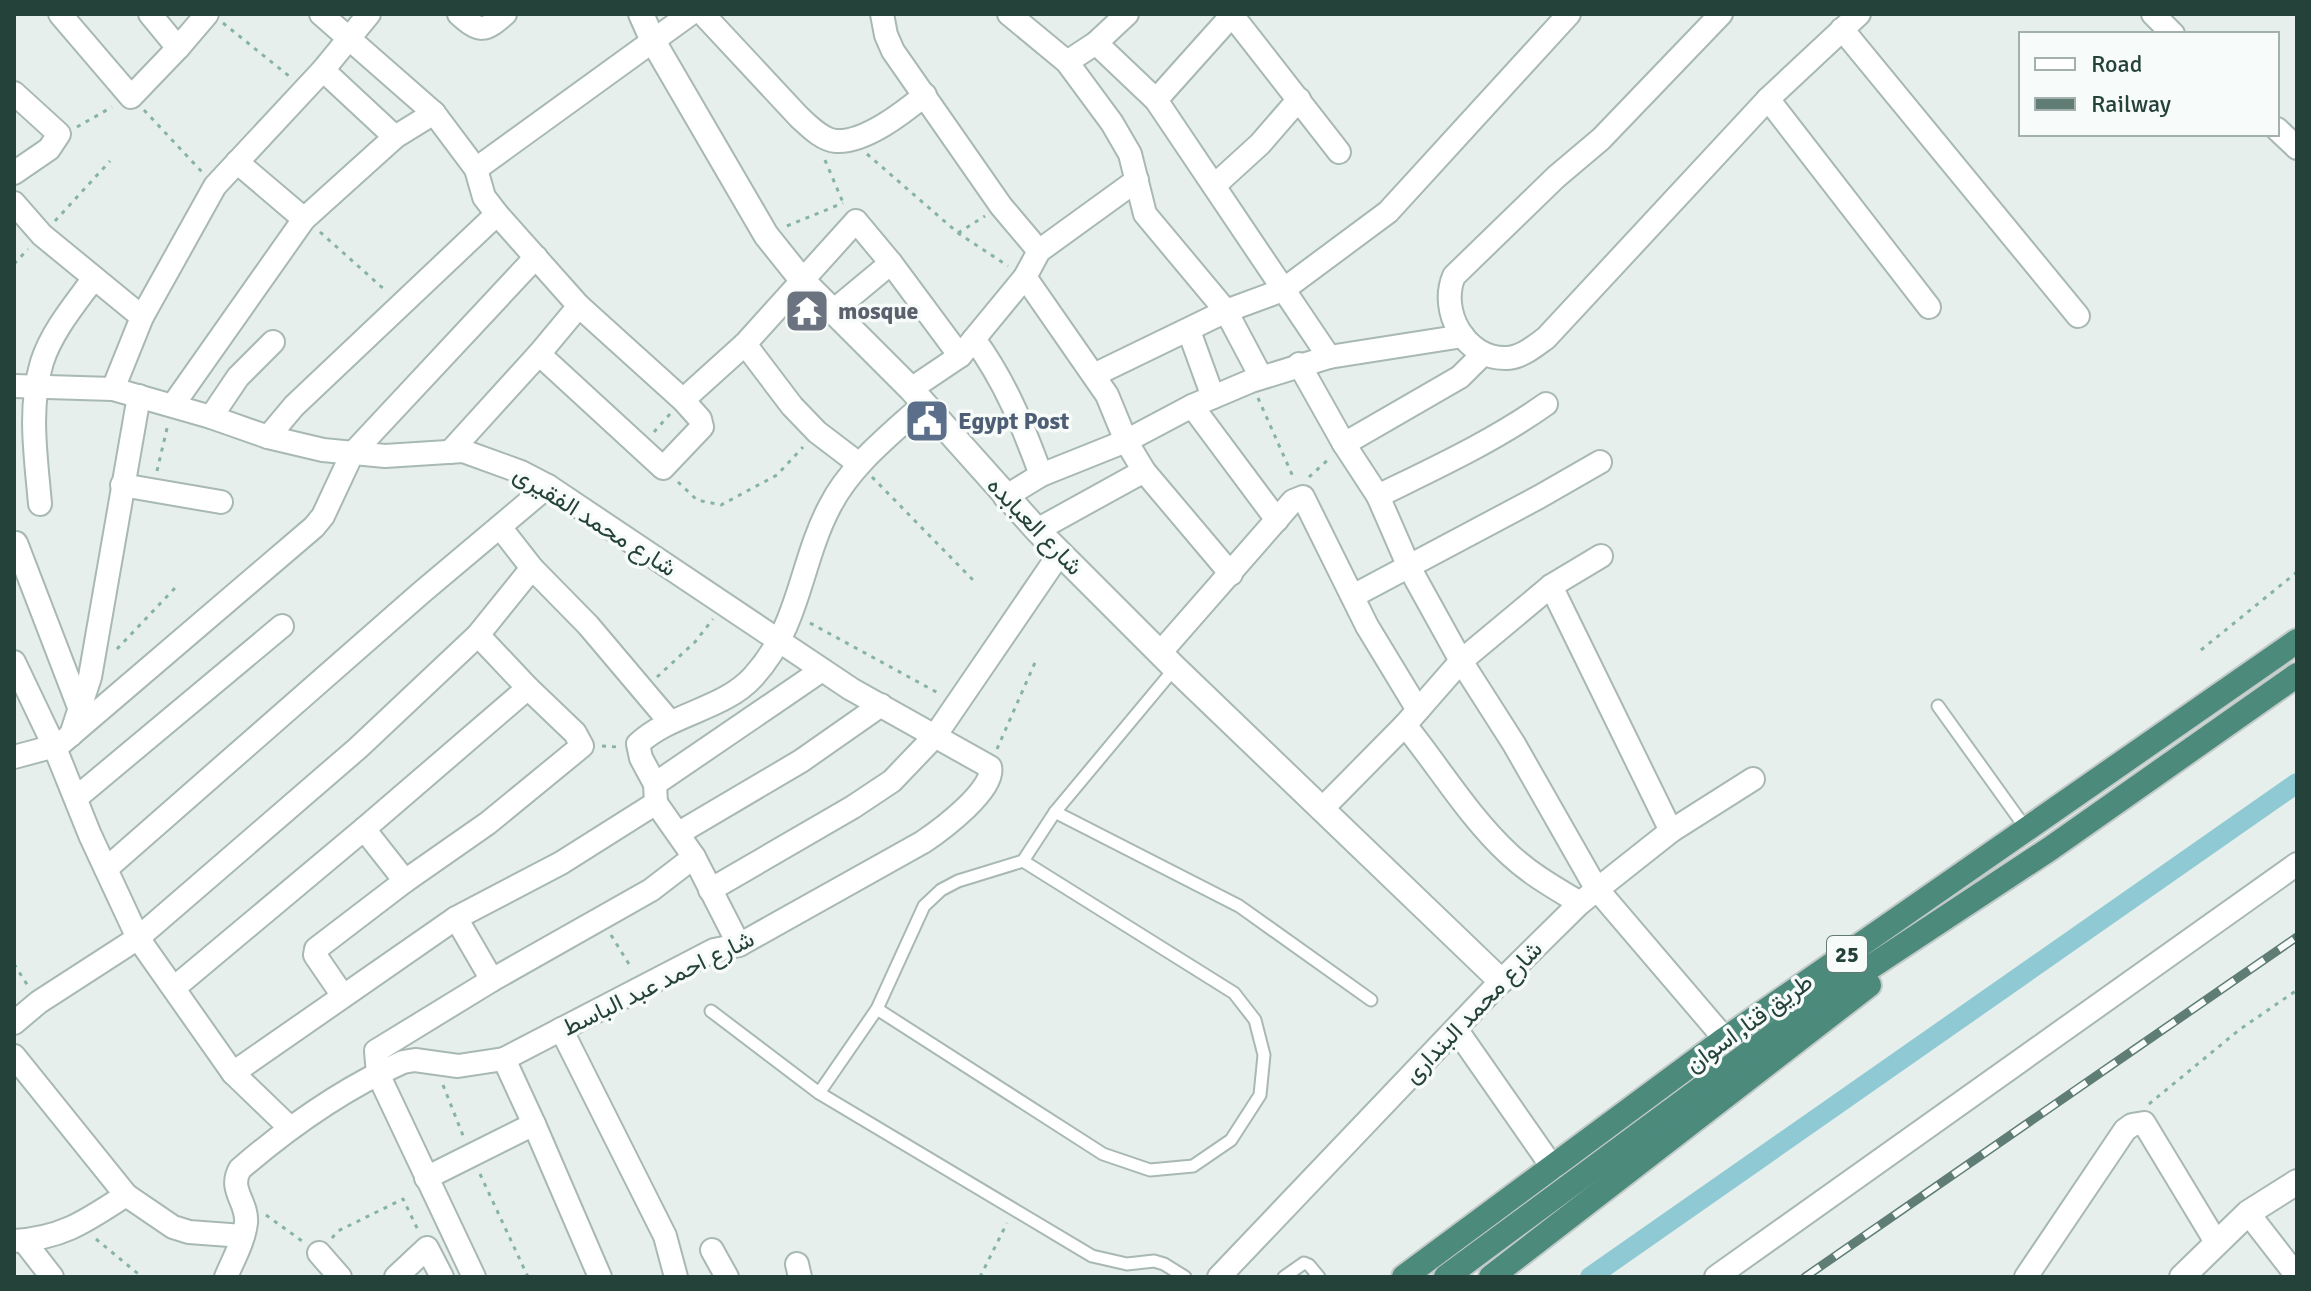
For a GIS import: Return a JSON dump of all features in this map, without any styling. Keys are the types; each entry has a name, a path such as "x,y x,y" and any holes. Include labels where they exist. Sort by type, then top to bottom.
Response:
{"highway":[{"name":"طريق قنا, اسوان","path":"1404,1277 1725,1039 2297,641"},
{"name":"طريق قنا, اسوان","path":"1446,1277 1834,991 2051,848 2297,675"},
{"path":"1491,1277 1894,966 1917,939"}],"street":[{"path":"60,14 131,97 178,48 215,19"},
{"path":"150,14 178,48"},
{"path":"321,14 434,113 476,169 484,197 497,214 579,306 683,400 700,419 702,427 663,468 539,354"},
{"path":"113,389 142,317 215,186 323,70 369,14"},
{"path":"459,14 480,29 489,28 505,14"},
{"name":"شارع العبابده","path":"641,14 653,41 766,235 802,280 918,396 1037,530 1168,661 1501,981"},
{"path":"476,169 690,14"},
{"path":"703,14 799,117 822,136 842,140 898,117 925,95"},
{"path":"884,14 886,35 893,51 1001,206 1039,251"},
{"path":"1009,14 1067,62 1124,143 1130,154 1145,214 1226,311 1256,379"},
{"path":"1067,62 1096,43 1127,14"},
{"path":"1156,100 1233,14 1339,152"},
{"path":"1094,375 1226,311 1283,290 1388,212 1569,14"},
{"path":"1721,14 1601,139 1556,177 1454,276 1449,289 1449,302 1463,336 1474,350 1508,358 1526,352 1546,338 1768,99 1850,22 2078,316"},
{"path":"2153,14 2171,32"},
{"path":"1096,43 1156,100 1329,357"},
{"path":"323,70 395,137"},
{"path":"14,93 59,134 49,149 14,173"},
{"path":"1215,185 1260,144 1299,99"},
{"path":"1768,99 1929,307"},
{"path":"173,405 304,219 395,137 434,113"},
{"path":"2279,131 2297,148"},
{"path":"237,162 304,219"},
{"path":"739,945 694,857 655,793 638,748 646,736 733,693 752,679 781,641 830,506 859,464 918,396 967,347 1025,277 1039,251 1137,180"},
{"path":"14,203 42,235 142,317"},
{"path":"268,437 294,406 497,214"},
{"path":"683,400 745,344 856,221 967,347 996,369 1018,413 1041,475"},
{"path":"14,757 63,741 314,527 323,516 352,454 536,257"},
{"path":"832,312 891,263"},
{"path":"1025,277 1107,395 1126,441 1144,471 1231,574"},
{"path":"40,504 33,423 42,362 56,333 94,278"},
{"path":"450,452 579,306"},
{"path":"1189,331 1203,401 1277,520"},
{"path":"1005,497 1041,475 1126,441 1203,401 1256,379 1329,357 1463,336"},
{"path":"211,417 238,377 273,342"},
{"path":"745,344 817,432 859,464"},
{"path":"1344,444 1460,377 1483,354"},
{"path":"1299,364 1344,444 1378,496 1409,567 1461,661 1514,744 1588,896 1725,1039"},
{"name":"شارع محمد الفقيرى","path":"14,386 113,389 173,405 268,437 352,454 418,455 463,451 494,461 548,486 822,670 990,767"},
{"path":"63,741 90,677 139,396"},
{"path":"1378,496 1525,420 1546,404"},
{"path":"1353,596 1600,462"},
{"path":"1037,530 1144,471"},
{"path":"122,485 221,502"},
{"path":"106,869 422,592 548,486"},
{"path":"1168,661 1231,574 1300,492 1411,718 1482,825 1509,855 1543,881 1588,896"},
{"path":"500,527 532,568 588,625 670,722"},
{"path":"16,543 79,707"},
{"path":"710,890 892,781 935,736 1060,553"},
{"path":"1322,809 1411,718 1461,661 1551,586 1601,556"},
{"path":"14,1023 39,1002 138,938 358,748 478,635 532,568"},
{"path":"1551,586 1671,831"},
{"path":"76,798 282,626"},
{"path":"343,996 315,955 316,949 488,823 582,746 575,733 478,635"},
{"path":"14,662 63,741 76,798 138,938 233,1073 289,1127"},
{"path":"233,1073 456,918 561,863 822,670"},
{"path":"174,988 528,688"},
{"path":"679,833 801,761 881,705"},
{"name":"شارع احمد عبد الباسط","path":"237,1193 235,1176 240,1169 289,1127 327,1101 403,1062 481,1064 504,1059 714,950 739,945 933,836 975,797 990,778 990,767"},
{"name":"شارع محمد البندارى","path":"1219,1277 1501,981 1588,896 1671,831 1753,779"},
{"path":"364,829 405,881"},
{"path":"474,1277 378,1074 374,1054 492,980 651,890 694,857"},
{"path":"1716,1277 2297,864"},
{"path":"456,918 492,980"},
{"path":"561,1029 665,1236 676,1277"},
{"path":"1456,1029 1553,1168"},
{"path":"14,1056 126,1195 173,1227 189,1232 243,1236"},
{"path":"504,1059 600,1277"},
{"path":"2026,1277 2125,1130 2132,1125 2144,1123 2216,1242"},
{"path":"426,1178 534,1124"},
{"path":"2182,1277 2248,1213 2297,1182"},
{"path":"226,1277 243,1236 246,1213 237,1193"},
{"path":"19,1241 46,1238 79,1225 126,1195"},
{"path":"2248,1213 2297,1276"},
{"path":"19,1241 52,1277"},
{"path":"396,1277 427,1248 442,1277"},
{"path":"712,1250 727,1277"},
{"path":"319,1253 340,1277"}],"lane":[{"path":"819,1093 877,1009 924,906 941,890 958,881 1023,861 1055,812 1168,661"},
{"path":"1938,706 2028,831"},
{"path":"1055,812 1239,906 1371,1000"},
{"path":"877,1009 1103,1154 1150,1170 1193,1166 1231,1140 1260,1095 1264,1055 1255,1020 1234,993 1023,861"},
{"path":"711,1011 819,1093 1092,1256 1127,1264 1154,1261 1185,1277"},
{"path":"1284,1277 1307,1263 1319,1277"},
{"path":"1127,1264 1137,1277"}],"path":[{"path":"215,19 305,88"},
{"path":"59,134 76,128 131,97 215,186"},
{"path":"766,235 843,203 825,161 827,151 842,140 958,233 1025,277"},
{"path":"42,235 110,161"},
{"path":"958,233 1001,206"},
{"path":"304,219 401,304"},
{"path":"1256,379 1300,492 1344,444"},
{"path":"640,447 683,400"},
{"path":"152,490 173,405"},
{"path":"663,468 697,500 721,505 777,475 817,432"},
{"path":"859,464 973,580"},
{"path":"2201,650 2297,572"},
{"path":"90,677 175,588"},
{"path":"642,691 695,642 725,604"},
{"path":"792,613 958,704"},
{"path":"990,767 1037,658"},
{"path":"582,746 638,748"},
{"path":"600,918 642,987"},
{"path":"14,964 39,1002"},
{"path":"2144,1123 2150,1101 2239,1030 2297,990"},
{"path":"434,1063 471,1156 528,1277"},
{"path":"237,1193 319,1253 338,1231 403,1199 427,1248"},
{"path":"980,1277 1014,1209"},
{"path":"79,1225 142,1277"}],"waterway":[{"path":"1590,1277 2297,783"}],"railway":[{"path":"1805,1277 2297,937"}],"place":[{"name":"mosque","path":"807,311"},
{"name":"Egypt Post","path":"927,421"}]}
